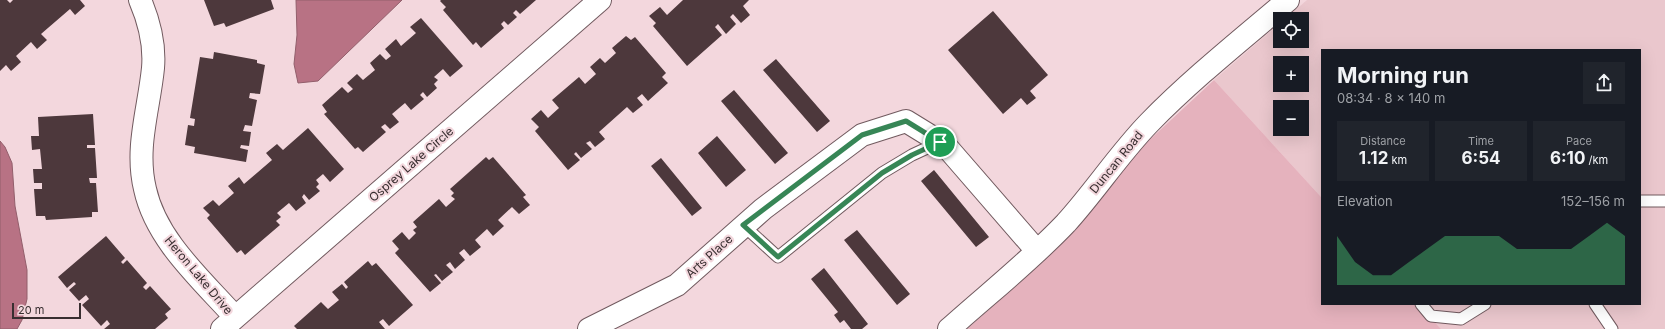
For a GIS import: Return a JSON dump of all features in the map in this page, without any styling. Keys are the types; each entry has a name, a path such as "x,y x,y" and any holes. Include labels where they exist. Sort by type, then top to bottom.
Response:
{"street":[{"name":"Heron Lake Drive","path":"140,0 147,16 153,41 153,67 142,138 142,165 145,189 153,214 166,236 228,323"},
{"name":"Osprey Lake Circle","path":"228,323 600,0"},
{"name":"Duncan Road","path":"949,329 1037,251 1066,223 1134,138 1151,121 1194,81 1288,0"},
{"name":"Arts Place","path":"589,329 677,285 743,225 862,135 906,121 945,145 1037,251"}],"lane":[{"path":"743,225 778,257 882,173 912,155 940,142"},
{"path":"1641,201 1665,201"},
{"path":"1422,305 1431,316 1461,319 1483,305"},
{"path":"1596,305 1612,329"}],"shaded area":[{"path":"296,0 402,0 318,81 298,83 294,64 297,35"},
{"path":"1307,0 1665,0 1665,329 1441,329 1419,305 1641,305 1641,49 1321,49 1321,197 1214,80 1273,29 1273,48 1309,48 1309,12 1293,12"},
{"path":"1214,80 1321,197 1321,305 1419,305 1441,329 967,329 1045,260 1074,231 1144,145"},
{"path":"0,141 5,147 12,163 15,206 27,270 27,299 22,320 17,329 0,329"}],"building":[{"path":"0,0 7,0 10,3 13,0 80,0 85,6 75,15 70,9 41,34 47,40 37,49 31,42 16,56 21,62 11,71 6,65 0,71"},
{"path":"204,0 271,0 274,9 226,27 224,23 214,26"},
{"path":"536,0 520,14 516,10 513,13 517,17 508,25 504,21 501,24 504,28 481,48 476,42 473,45 443,10 446,7 440,1"},
{"path":"683,0 749,0 743,6 750,15 741,23 733,14 730,17 736,24 726,34 718,24 715,27 722,35 687,66 653,26 656,23 649,16 660,7 667,15"},
{"path":"993,11 1048,75 1030,91 1036,98 1027,105 1021,98 1003,114 948,50"},
{"path":"421,18 463,66 450,77 443,69 434,77 438,80 434,84 437,88 427,97 423,92 420,95 424,99 411,110 405,103 392,114 399,122 390,129 385,124 381,127 386,132 363,152 358,147 355,149 324,114 327,112 322,105 342,87 348,93 353,89 347,83 357,74 363,80 375,70 370,63 380,54 386,60 391,56 385,49 396,39 401,46 416,33 410,27"},
{"path":"626,36 631,40 635,37 666,73 662,77 668,83 648,101 642,94 637,98 643,105 633,113 627,107 599,132 605,139 595,147 590,141 586,143 592,149 581,158 576,152 574,154 580,160 568,170 535,131 539,127 531,119 541,110 548,118 559,108 552,100 579,77 585,84 596,74 590,67 600,58 605,63 616,53 612,48"},
{"path":"214,52 257,60 257,63 265,65 260,94 250,93 249,98 257,100 252,126 245,125 243,131 251,132 249,146 241,145 240,148 248,150 246,162 194,153 195,147 185,145 188,125 194,126 195,119 190,118 200,57 213,59"},
{"path":"776,59 830,121 817,132 763,70"},
{"path":"734,90 788,153 775,164 721,101"},
{"path":"93,114 95,145 87,145 87,148 95,148 97,178 89,178 90,183 96,183 98,212 92,212 92,217 46,220 45,216 36,216 34,189 42,189 42,183 34,183 33,169 42,169 40,149 32,150 31,136 39,136 38,117"},
{"path":"308,128 344,169 330,182 323,174 316,180 319,184 316,187 320,191 309,200 304,194 302,197 306,203 296,211 289,203 277,213 281,217 276,221 280,225 245,255 241,250 237,253 207,218 210,215 203,208 213,200 219,206 234,193 228,186 239,177 244,184 272,160 266,153 277,144 283,150"},
{"path":"717,136 746,170 726,187 698,153"},
{"path":"486,157 489,160 493,157 526,195 523,197 530,205 519,214 512,207 498,220 504,226 493,236 487,229 475,240 481,247 470,256 464,249 459,253 465,260 455,269 450,262 446,265 453,272 442,281 436,274 434,275 441,283 430,292 395,253 399,249 392,241 402,232 409,240 416,233 413,230 417,227 413,222 439,199 446,207 455,199 451,196 454,193 450,189"},
{"path":"661,158 702,208 692,216 651,166"},
{"path":"934,170 989,237 976,247 921,181"},
{"path":"857,230 910,294 897,305 844,240"},
{"path":"106,236 125,258 121,262 123,264 127,260 147,283 143,287 146,290 150,286 171,309 165,314 168,318 155,329 104,329 110,324 107,320 101,326 82,305 89,299 86,295 79,301 69,290 76,284 74,282 67,288 58,277"},
{"path":"368,261 372,266 376,263 413,305 389,326 383,319 379,322 385,329 297,329 294,326 321,302 328,309 339,300 332,292 342,284 346,289 348,287 344,282"},
{"path":"824,268 868,324 862,329 851,329 844,320 840,323 834,315 838,312 811,279"}],"route":[{"path":"906,121 940,142 912,155 882,173 778,257 743,225 862,135 906,121"}]}
